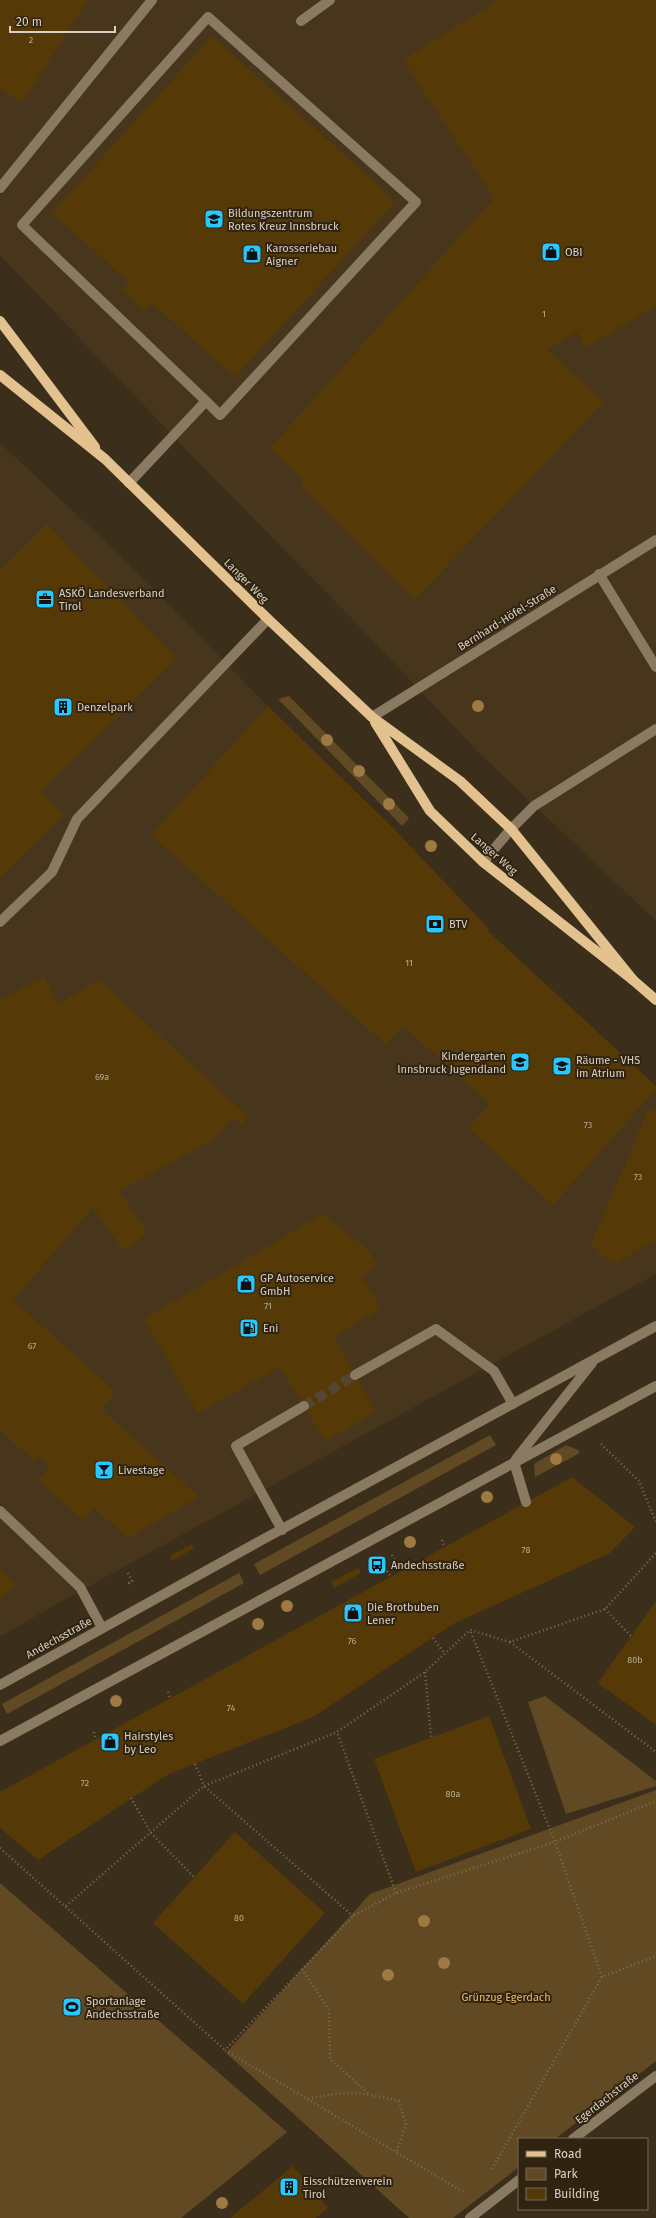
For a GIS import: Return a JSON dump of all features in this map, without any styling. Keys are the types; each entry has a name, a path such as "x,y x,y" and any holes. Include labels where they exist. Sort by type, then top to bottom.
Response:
{"main road":[{"name":"Langer Weg","path":"0,321 105,459"},
{"name":"Langer Weg","path":"0,375 105,459 268,619 372,717 460,781 511,829 633,980"},
{"name":"Langer Weg","path":"372,717 430,811 483,862 633,980 656,1000"}],"street":[{"path":"0,188 152,0"},
{"path":"301,21 330,0"},
{"path":"208,17 416,202 220,415 206,401 22,225 208,17"},
{"path":"129,483 206,401"},
{"name":"Bernhard-Höfel-Straße","path":"372,717 599,574 656,540"},
{"path":"599,574 656,667"},
{"path":"0,922 52,872 77,819 268,619"},
{"path":"483,862 511,829 534,806 656,729"},
{"name":"Andechsstraße","path":"0,1685 656,1326"},
{"path":"355,1374 436,1329 494,1371 513,1404"},
{"path":"514,1462 594,1360"},
{"path":"0,1741 656,1386"},
{"path":"282,1530 236,1446 304,1406"},
{"path":"514,1462 526,1502"},
{"path":"0,1511 80,1587 102,1628"},
{"name":"Egerdachstraße","path":"574,2138 656,2076"},
{"path":"470,2218 518,2181"}],"path":[{"path":"606,1449 638,1481 656,1522"},
{"path":"442,1540 445,1547"},
{"path":"510,1642 605,1609 656,1553"},
{"path":"393,1556 397,1565"},
{"path":"387,1571 390,1577"},
{"path":"128,1573 132,1581 129,1583"},
{"path":"605,1609 631,1636"},
{"path":"470,1630 510,1642 656,1752"},
{"path":"66,1906 204,1786 337,1732 425,1672 470,1630"},
{"path":"470,1630 555,1842 602,1977"},
{"path":"433,1638 445,1654"},
{"path":"425,1672 431,1737"},
{"path":"168,1692 170,1698"},
{"path":"94,1732 96,1739"},
{"path":"337,1732 396,1893"},
{"path":"196,1764 204,1786 353,1916"},
{"path":"131,1798 151,1833 194,1877"},
{"path":"225,2050 353,1916 396,1893 555,1842 656,1801"},
{"path":"0,1848 225,2050 475,2199 480,2210"},
{"path":"491,2171 602,1977 656,1956"},
{"path":"302,1969 329,2010 330,2060 368,2093"},
{"path":"307,2099 335,2092 368,2093 399,2101 406,2124 396,2153"}],"shaded area":[{"path":"0,0 656,0 656,921 478,752 360,627 196,460 0,255"},
{"path":"0,443 117,552 268,706 392,827 489,929 488,931 656,1086 656,1274 62,1601 0,1637"}],"green space":[{"path":"289,696 409,818 402,826 278,699"},
{"path":"490,1435 496,1445 260,1575 254,1564"},
{"path":"566,1445 578,1450 580,1453 535,1477 534,1464"},
{"path":"239,1573 244,1583 7,1714 2,1704"},
{"path":"545,1696 656,1781 656,1786 566,1814 528,1702"},
{"name":"Grünzug Egerdach","path":"656,1790 656,2061 556,2138 518,2138 518,2168 453,2218 409,2218 226,2053 370,1894"},
{"name":"Sportanlage Andechsstraße","path":"0,1883 287,2132 181,2218 0,2218"}],"building":[{"path":"0,0 88,0 22,103 0,89"},
{"name":"OBI","path":"498,0 656,0 656,306 585,348 577,331 548,350 604,402 415,599 300,485 303,480 270,448 494,198 403,60"},
{"path":"212,36 378,185 394,203 235,377 152,303 144,311 122,290 129,282 52,213"},
{"name":"Denzelpark","path":"47,524 177,659 41,791 64,815 0,877 0,570"},
{"path":"268,706 392,827 489,929 488,931 656,1086 656,1089 553,1205 468,1128 490,1104 403,1026 386,1045 151,835"},
{"path":"44,976 58,1004 99,980 249,1117 242,1125 233,1118 213,1140 119,1191 148,1233 123,1251 93,1207 13,1300 116,1392 101,1409 199,1497 128,1538 94,1508 83,1520 38,1480 50,1466 39,1456 34,1461 0,1430 0,1000"},
{"path":"649,1108 656,1114 656,1241 612,1264 591,1244"},
{"name":"Eni","path":"323,1214 367,1249 378,1264 362,1277 381,1308 334,1337 376,1412 325,1441 280,1367 198,1413 144,1319"},
{"path":"572,1477 635,1527 610,1553 455,1623 313,1717 169,1774 38,1860 0,1828 0,1792"},
{"path":"192,1544 194,1548 172,1561 170,1556"},
{"path":"358,1568 361,1573 334,1588 331,1582"},
{"path":"0,1570 16,1584 0,1599"},
{"path":"656,1601 656,1725 598,1683"},
{"path":"489,1716 531,1829 416,1872 374,1759"},
{"path":"235,1832 325,1913 243,2004 153,1923"},
{"name":"Eisschützenverein Tirol","path":"293,2166 328,2208 316,2218 231,2217"}],"tunnel":[{"path":"304,1406 355,1375"}],"place":[{"name":"Bildungszentrum Rotes Kreuz Innsbruck","path":"214,219"},
{"name":"OBI","path":"551,252"},
{"name":"Karosseriebau Aigner","path":"252,254"},
{"name":"ASKÖ Landesverband Tirol","path":"45,599"},
{"name":"Denzelpark","path":"63,707"},
{"name":"BTV","path":"435,924"},
{"name":"Kindergarten Innsbruck Jugendland","path":"520,1062"},
{"name":"Räume - VHS im Atrium","path":"562,1066"},
{"name":"GP Autoservice GmbH","path":"246,1284"},
{"name":"Eni","path":"249,1328"},
{"name":"Livestage","path":"104,1470"},
{"name":"Andechsstraße","path":"377,1565"},
{"name":"Die Brotbuben Lener","path":"353,1613"},
{"name":"Hairstyles by Leo","path":"110,1742"},
{"name":"Sportanlage Andechsstraße","path":"72,2007"},
{"name":"Eisschützenverein Tirol","path":"289,2187"}]}
